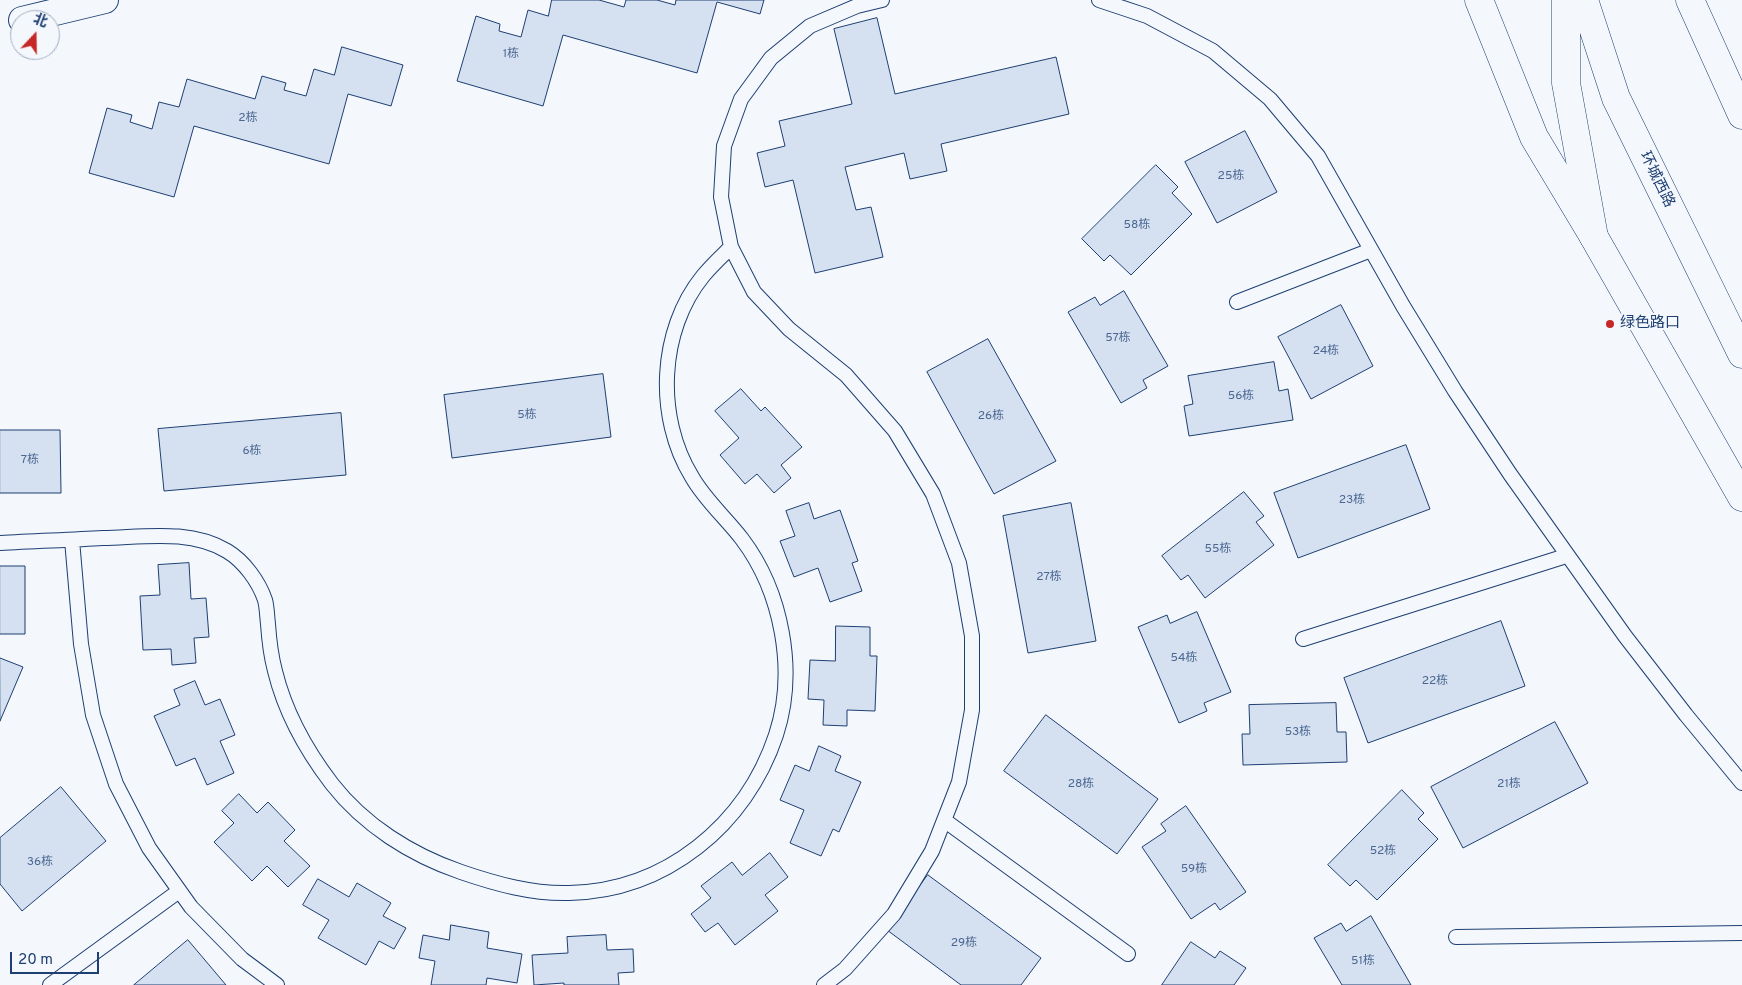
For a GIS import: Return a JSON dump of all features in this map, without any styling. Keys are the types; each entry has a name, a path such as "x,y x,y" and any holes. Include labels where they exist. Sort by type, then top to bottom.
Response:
{"main road":[{"path":"1479,0 1534,137 1594,237 1742,497"},
{"path":"1566,0 1566,83 1594,237"},
{"name":"环城西路","path":"1584,0 1616,98 1742,354"},
{"path":"1690,0 1742,115"}],"street":[{"path":"60,11 105,0"}],"lane":[{"path":"824,985 845,969 894,914 932,851 958,782 972,710 972,636 956,555 933,494 895,431 846,375 789,329 754,292 731,247 721,197 724,146 741,99 771,58 810,26 856,3 882,0"},
{"path":"1099,0 1147,16 1212,51 1270,99 1318,156 1371,250 1455,391 1510,474 1566,556 1686,715 1742,783"},
{"path":"0,543 173,536 203,539 231,552 252,574 266,602 275,672 289,713 308,752 334,787 365,818 400,844 438,864 484,880 530,891 571,894 610,888 649,876 684,857 716,832 743,803 763,769 775,738 785,692 785,652 778,612 764,574 743,540 716,510 691,476 674,438 666,396 668,354 680,314 702,277 731,247"},
{"path":"1237,302 1371,250"},
{"path":"72,540 81,644 93,716 116,784 149,848 191,907 242,959 277,985"},
{"path":"1303,639 1566,556"},
{"path":"944,820 1128,954"},
{"path":"50,985 179,891"},
{"path":"1456,937 1742,933"}],"building":[{"path":"552,0 599,0 624,7 626,0 657,0 675,5 676,0 764,0 760,14 717,2 697,73 563,35 543,106 457,81 476,16 500,24 499,31 521,37 528,10 548,16"},
{"path":"877,18 895,94 1056,57 1069,114 941,144 947,171 910,179 904,153 845,167 856,210 871,207 883,257 815,273 793,180 765,187 757,153 785,146 779,121 852,104 834,29"},
{"path":"342,47 403,65 391,106 348,94 329,164 194,126 174,197 89,173 107,108 132,115 130,122 152,129 159,102 179,107 187,79 255,99 262,76 286,83 284,90 306,96 314,69 334,75"},
{"path":"1245,131 1277,192 1217,223 1185,162"},
{"path":"1156,165 1178,187 1172,193 1192,214 1131,275 1110,255 1104,261 1082,239"},
{"path":"1124,291 1168,366 1143,380 1147,388 1121,403 1068,312 1095,297 1100,305"},
{"path":"1341,305 1373,366 1311,399 1278,337"},
{"path":"988,339 1056,461 994,494 927,372"},
{"path":"1274,362 1279,391 1288,389 1293,420 1189,436 1184,406 1193,404 1188,376"},
{"path":"603,374 611,437 452,458 444,395"},
{"path":"741,389 761,411 765,407 802,447 781,465 791,478 774,493 757,474 745,484 720,455 739,438 715,411"},
{"path":"341,413 346,475 164,491 158,429"},
{"path":"0,430 60,430 61,493 0,493"},
{"path":"1406,445 1430,509 1298,558 1274,493"},
{"path":"1244,492 1264,516 1256,522 1274,545 1205,598 1188,575 1181,580 1162,556"},
{"path":"809,503 814,519 840,510 858,561 852,563 862,591 830,602 818,568 794,577 780,541 795,536 786,511"},
{"path":"1071,503 1096,641 1028,653 1003,516"},
{"path":"189,563 191,599 206,598 209,637 194,638 196,663 172,665 171,649 143,650 140,596 160,595 158,565"},
{"path":"0,566 25,566 25,634 0,634"},
{"path":"1197,612 1231,692 1204,703 1207,711 1179,723 1138,627 1167,615 1170,623"},
{"path":"1501,621 1525,686 1368,743 1344,678"},
{"path":"836,626 870,627 870,656 877,656 875,711 847,710 847,726 823,725 824,700 808,699 810,660 835,661"},
{"path":"0,658 23,667 0,721"},
{"path":"195,681 205,705 220,699 235,735 220,741 234,773 207,785 195,758 176,766 154,716 180,705 174,690"},
{"path":"1336,703 1337,732 1346,732 1347,762 1243,765 1242,734 1250,734 1249,705"},
{"path":"1046,715 1158,799 1117,854 1004,771"},
{"path":"1555,722 1588,783 1463,848 1431,787"},
{"path":"819,746 841,756 835,771 861,782 839,832 833,829 821,856 790,843 804,810 780,800 795,765 809,771"},
{"path":"61,787 106,841 22,911 0,884 0,838"},
{"path":"1402,790 1424,813 1418,819 1438,839 1377,900 1356,880 1350,886 1328,865"},
{"path":"239,794 257,813 268,802 295,830 284,841 310,866 288,887 267,866 252,881 214,842 234,823 222,811"},
{"path":"1186,806 1246,892 1220,910 1215,903 1191,919 1142,847 1166,831 1161,824"},
{"path":"770,853 788,877 765,895 778,911 735,945 718,923 705,932 691,914 711,898 701,886 732,862 742,875"},
{"path":"928,875 1041,958 1021,985 961,985 887,930"},
{"path":"318,879 349,897 357,883 391,903 383,916 406,928 394,949 379,941 366,965 318,938 329,920 303,905"},
{"path":"1371,916 1411,985 1342,985 1314,938 1341,923 1346,931"},
{"path":"451,925 489,932 487,948 522,954 517,983 487,978 486,985 431,985 435,961 419,958 423,935 449,940"},
{"path":"606,935 607,950 633,949 634,972 618,973 619,985 564,985 564,983 534,985 532,955 568,953 567,937"},
{"path":"188,940 226,985 134,985"},
{"path":"1191,942 1215,958 1220,951 1246,968 1234,985 1162,985"}],"place":[{"name":"绿色路口","path":"1610,324"}]}
